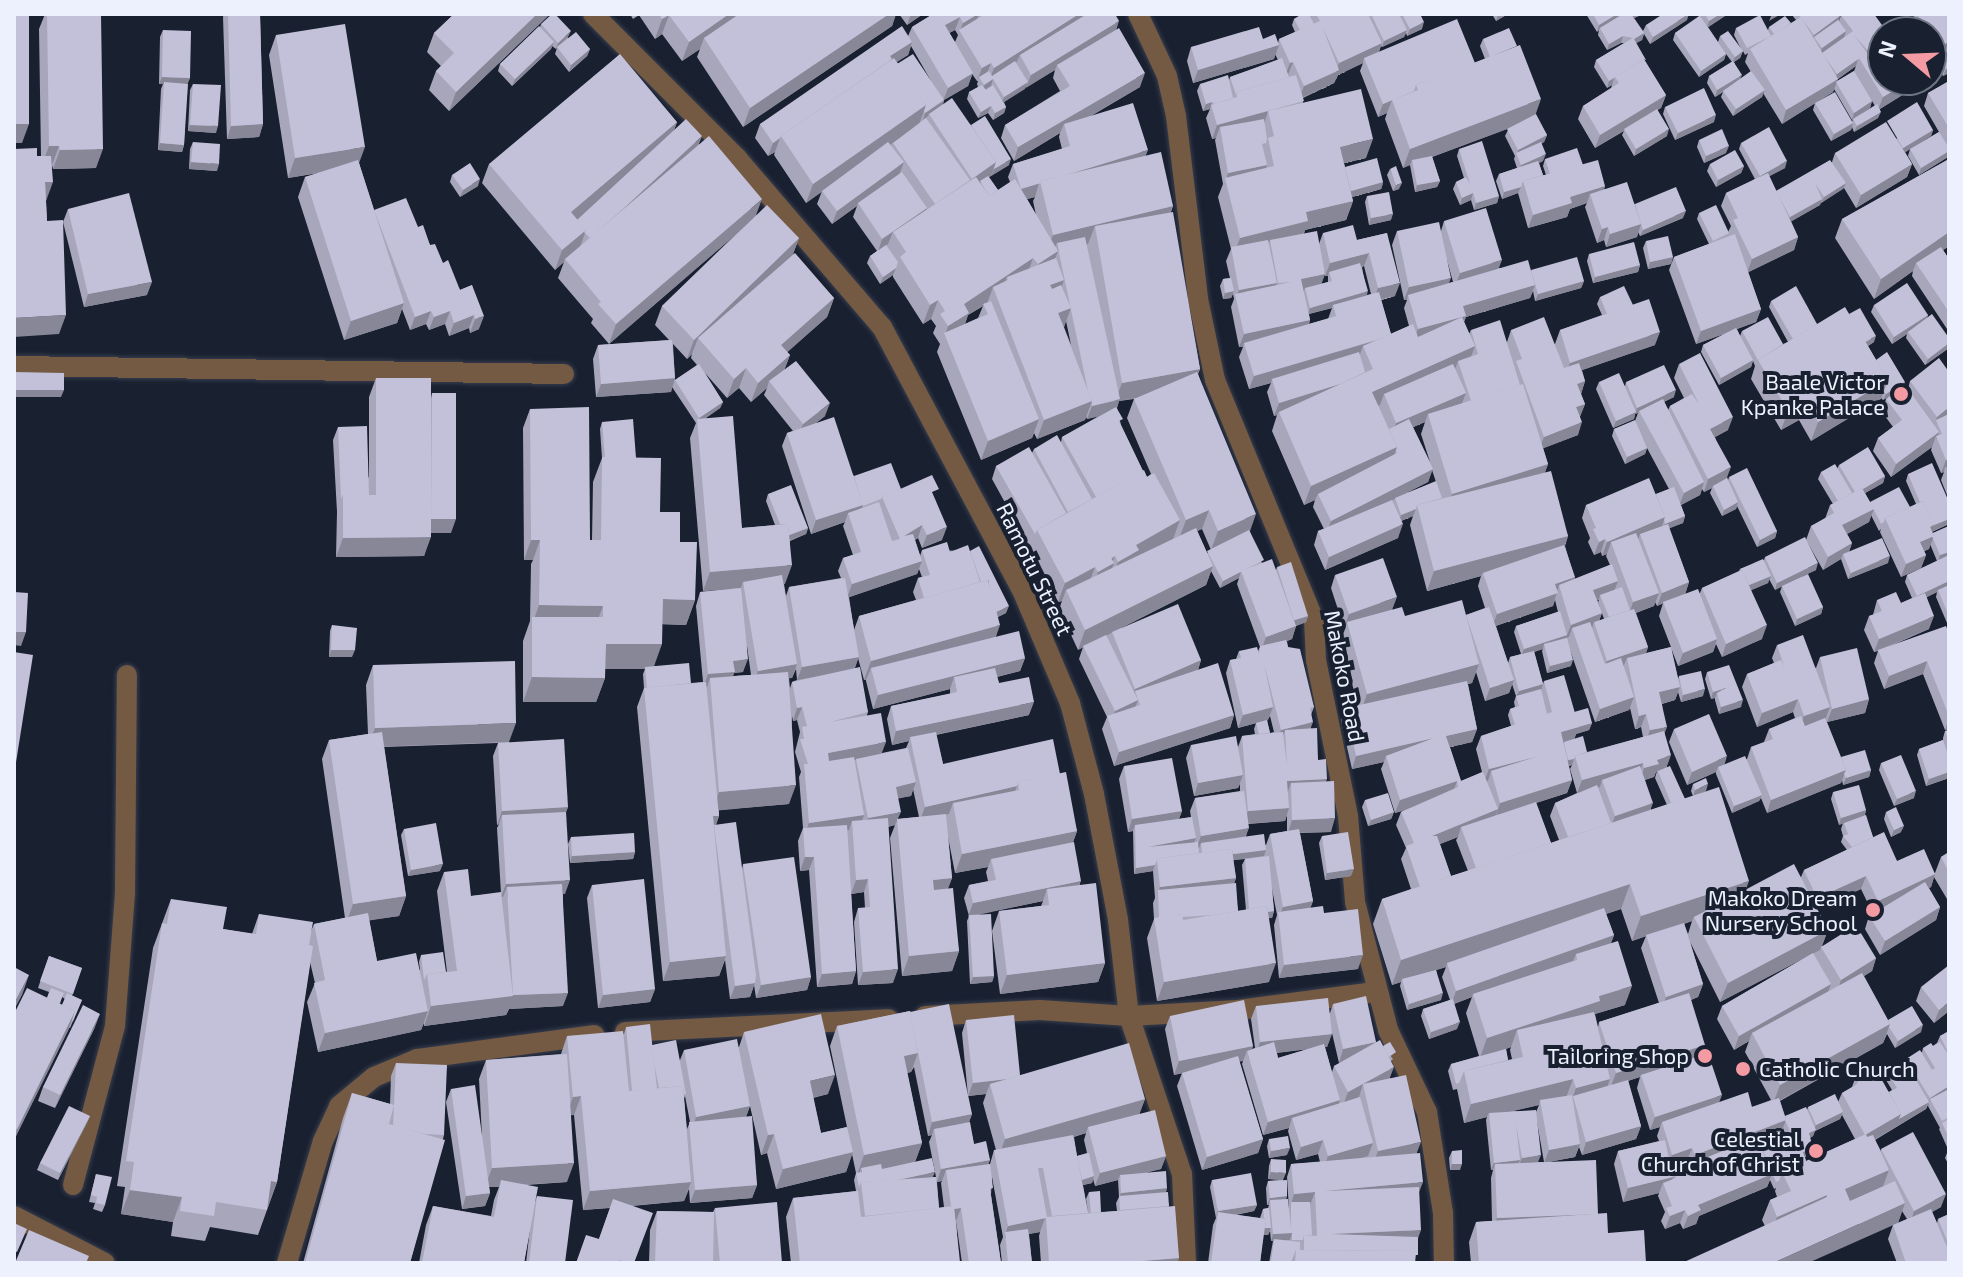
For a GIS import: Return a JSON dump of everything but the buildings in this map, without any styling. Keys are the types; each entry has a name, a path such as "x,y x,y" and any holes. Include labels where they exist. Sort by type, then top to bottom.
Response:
{"street":[{"name":"Ramotu Street","path":"593,14 737,158 882,327 952,453 1022,590 1070,703 1094,794 1118,920 1129,1016 1182,1174 1186,1263"},
{"name":"Makoko Road","path":"1138,14 1167,76 1176,116 1198,299 1215,380 1314,620 1316,660 1348,816 1355,902 1375,992 1388,1030 1427,1112 1443,1213 1444,1263"},
{"path":"14,366 564,374"},
{"path":"73,1185 115,1026 125,892 127,675"},
{"path":"287,1263 323,1141 339,1106 374,1077 417,1059 611,1033 1040,1010 1129,1016 1238,1010 1375,992"},
{"path":"14,1216 105,1263"}],"place":[{"name":"Baale Victor Kpanke Palace","path":"1901,394"},
{"name":"Makoko Dream Nursery School","path":"1873,910"},
{"name":"Tailoring Shop","path":"1705,1056"},
{"name":"Catholic Church","path":"1743,1069"},
{"name":"Celestial Church of Christ","path":"1816,1151"}]}
